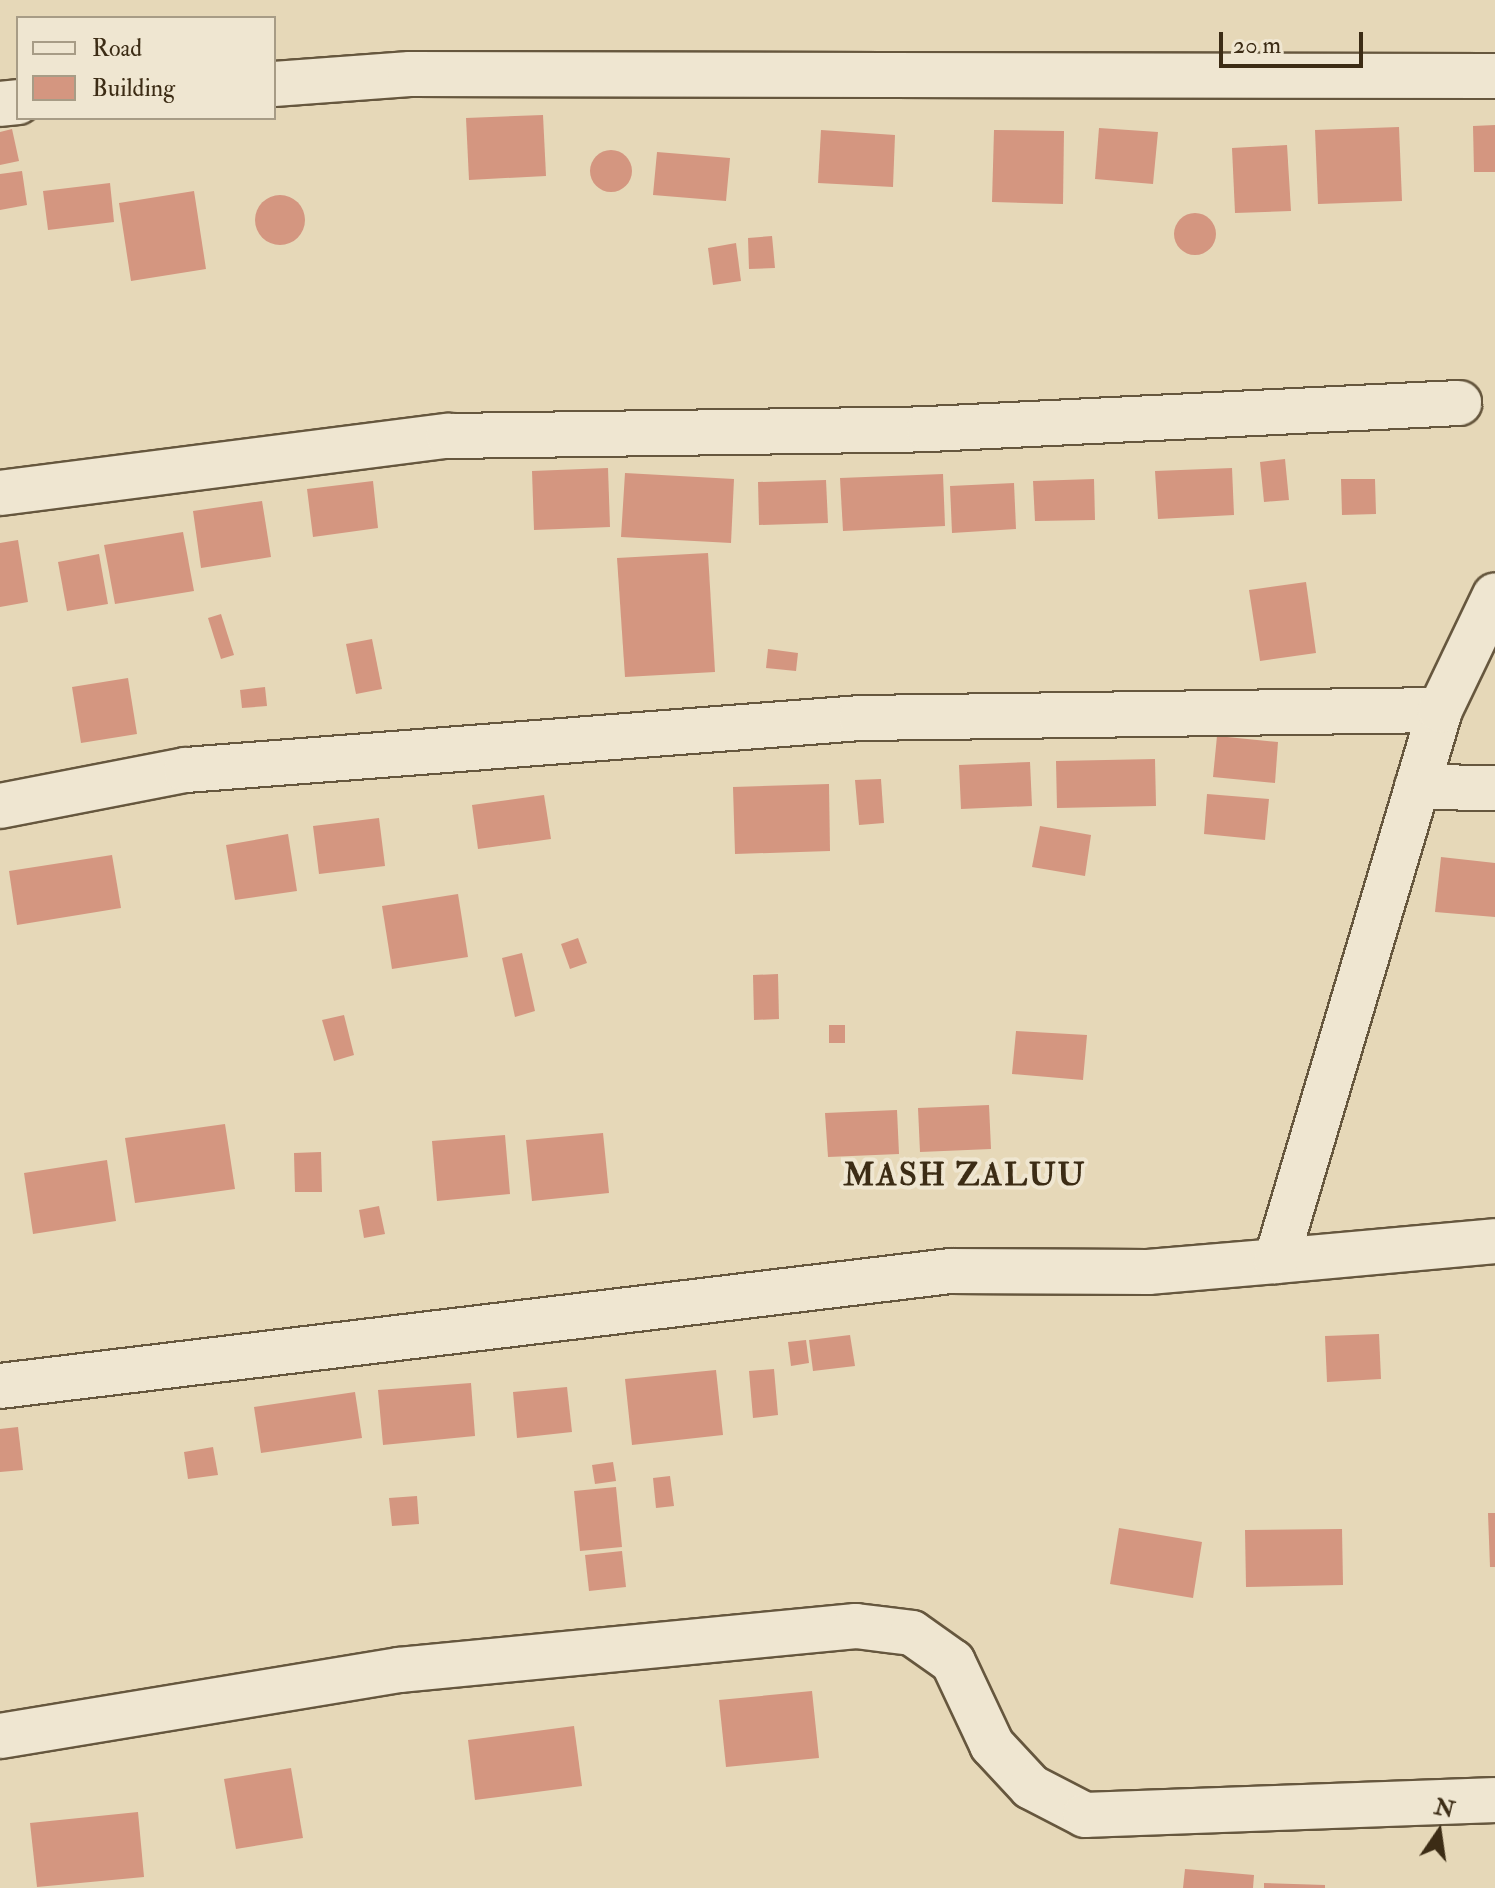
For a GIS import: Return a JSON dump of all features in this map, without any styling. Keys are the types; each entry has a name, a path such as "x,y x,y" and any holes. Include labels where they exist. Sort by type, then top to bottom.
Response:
{"street":[{"path":"276,84 410,74 1495,76"},
{"path":"0,493 448,436 929,429 1459,403"},
{"path":"1276,1261 1440,710 1495,595"},
{"path":"0,806 186,770 861,718 1440,710"},
{"path":"1417,787 1495,788"},
{"path":"0,1386 950,1271 1148,1272 1495,1241"},
{"path":"0,1736 399,1670 856,1626 912,1633 953,1662 992,1745 1031,1787 1085,1815 1495,1800"}],"building":[{"path":"543,115 546,176 469,180 466,118"},
{"path":"1495,125 1495,172 1474,172 1473,126"},
{"path":"1399,127 1402,201 1318,204 1315,130"},
{"path":"1099,128 1158,132 1153,184 1095,179"},
{"path":"12,129 19,161 0,165 0,132"},
{"path":"821,130 895,135 893,187 818,183"},
{"path":"994,130 1064,131 1063,204 992,202"},
{"path":"1287,145 1291,211 1235,213 1232,148"},
{"path":"611,150 626,156 632,171 626,186 611,192 596,186 590,171 596,156"},
{"path":"657,152 730,158 726,201 653,195"},
{"path":"22,171 27,205 0,210 0,174"},
{"path":"110,183 114,222 48,230 43,191"},
{"path":"194,191 206,269 131,281 119,203"},
{"path":"270,196 290,196 304,210 304,230 290,244 270,244 256,230 256,210"},
{"path":"1195,213 1210,219 1216,234 1210,249 1195,255 1180,249 1174,234 1180,219"},
{"path":"772,236 775,268 749,269 748,238"},
{"path":"736,243 741,281 713,285 708,248"},
{"path":"1285,459 1289,500 1264,502 1260,462"},
{"path":"608,468 610,527 534,530 532,471"},
{"path":"1232,468 1234,515 1158,519 1155,471"},
{"path":"625,473 734,479 731,543 621,537"},
{"path":"943,474 945,526 843,531 840,478"},
{"path":"1094,479 1095,520 1035,521 1033,481"},
{"path":"1341,479 1375,479 1376,514 1342,515"},
{"path":"826,480 828,523 759,525 758,482"},
{"path":"373,481 378,528 313,537 307,489"},
{"path":"1014,483 1016,529 952,533 950,486"},
{"path":"262,501 271,557 201,568 193,511"},
{"path":"183,532 194,591 115,604 104,545"},
{"path":"18,540 28,602 0,607 0,543"},
{"path":"708,553 715,672 625,677 617,558"},
{"path":"99,554 108,604 67,611 58,562"},
{"path":"1306,582 1316,653 1260,661 1249,590"},
{"path":"221,614 234,655 221,659 208,618"},
{"path":"372,639 382,689 356,694 346,644"},
{"path":"768,649 798,653 796,671 766,668"},
{"path":"128,678 137,734 81,743 72,687"},
{"path":"265,687 267,706 242,708 240,690"},
{"path":"1217,736 1278,742 1275,783 1213,777"},
{"path":"1155,759 1156,806 1057,808 1056,761"},
{"path":"1030,762 1032,806 961,809 959,765"},
{"path":"881,779 884,823 859,825 855,780"},
{"path":"829,784 830,851 735,854 733,787"},
{"path":"1207,794 1269,799 1265,840 1204,834"},
{"path":"544,795 551,839 478,849 472,805"},
{"path":"379,818 385,866 319,874 313,826"},
{"path":"1040,826 1091,835 1085,876 1032,867"},
{"path":"288,834 297,891 235,900 226,845"},
{"path":"112,855 121,908 17,925 9,871"},
{"path":"1441,857 1495,863 1495,917 1435,912"},
{"path":"458,894 468,957 392,969 382,906"},
{"path":"578,938 587,963 570,969 561,944"},
{"path":"522,953 535,1011 515,1017 502,958"},
{"path":"778,974 779,1019 754,1020 753,975"},
{"path":"344,1015 354,1055 334,1061 322,1020"},
{"path":"829,1025 845,1025 845,1043 829,1043"},
{"path":"1016,1031 1087,1035 1083,1080 1012,1074"},
{"path":"989,1105 991,1149 920,1152 918,1108"},
{"path":"897,1110 899,1154 828,1157 825,1113"},
{"path":"225,1124 235,1189 135,1203 125,1138"},
{"path":"603,1133 609,1193 532,1201 526,1140"},
{"path":"505,1135 510,1194 437,1201 432,1141"},
{"path":"321,1152 322,1192 295,1192 294,1153"},
{"path":"107,1160 116,1221 33,1234 24,1173"},
{"path":"379,1206 385,1234 364,1238 359,1210"},
{"path":"1379,1334 1381,1379 1327,1382 1325,1336"},
{"path":"850,1335 855,1366 813,1371 809,1340"},
{"path":"806,1340 809,1363 791,1366 788,1342"},
{"path":"774,1369 778,1415 753,1418 749,1371"},
{"path":"716,1370 723,1435 632,1445 625,1379"},
{"path":"471,1383 475,1436 383,1445 378,1390"},
{"path":"567,1387 572,1432 517,1438 513,1392"},
{"path":"355,1392 362,1438 261,1453 254,1407"},
{"path":"18,1427 23,1470 0,1472 0,1429"},
{"path":"213,1447 218,1475 188,1479 184,1452"},
{"path":"613,1462 616,1481 595,1484 592,1465"},
{"path":"670,1476 674,1506 656,1508 653,1478"},
{"path":"616,1487 622,1547 580,1551 574,1491"},
{"path":"417,1496 419,1524 392,1526 389,1498"},
{"path":"1488,1513 1495,1513 1495,1567 1490,1567"},
{"path":"1119,1528 1202,1542 1193,1598 1110,1584"},
{"path":"1342,1529 1343,1585 1246,1587 1245,1530"},
{"path":"622,1551 626,1587 589,1591 585,1555"},
{"path":"812,1691 819,1758 726,1767 719,1700"},
{"path":"574,1726 582,1786 475,1800 468,1740"},
{"path":"291,1768 303,1838 236,1849 224,1779"},
{"path":"138,1812 144,1877 37,1887 30,1823"},
{"path":"1185,1869 1254,1875 1253,1888 1183,1888"},
{"path":"1264,1883 1325,1885 1325,1888 1264,1888"}],"district":[{"name":"MASH ZALUU","path":"965,1175"}]}
